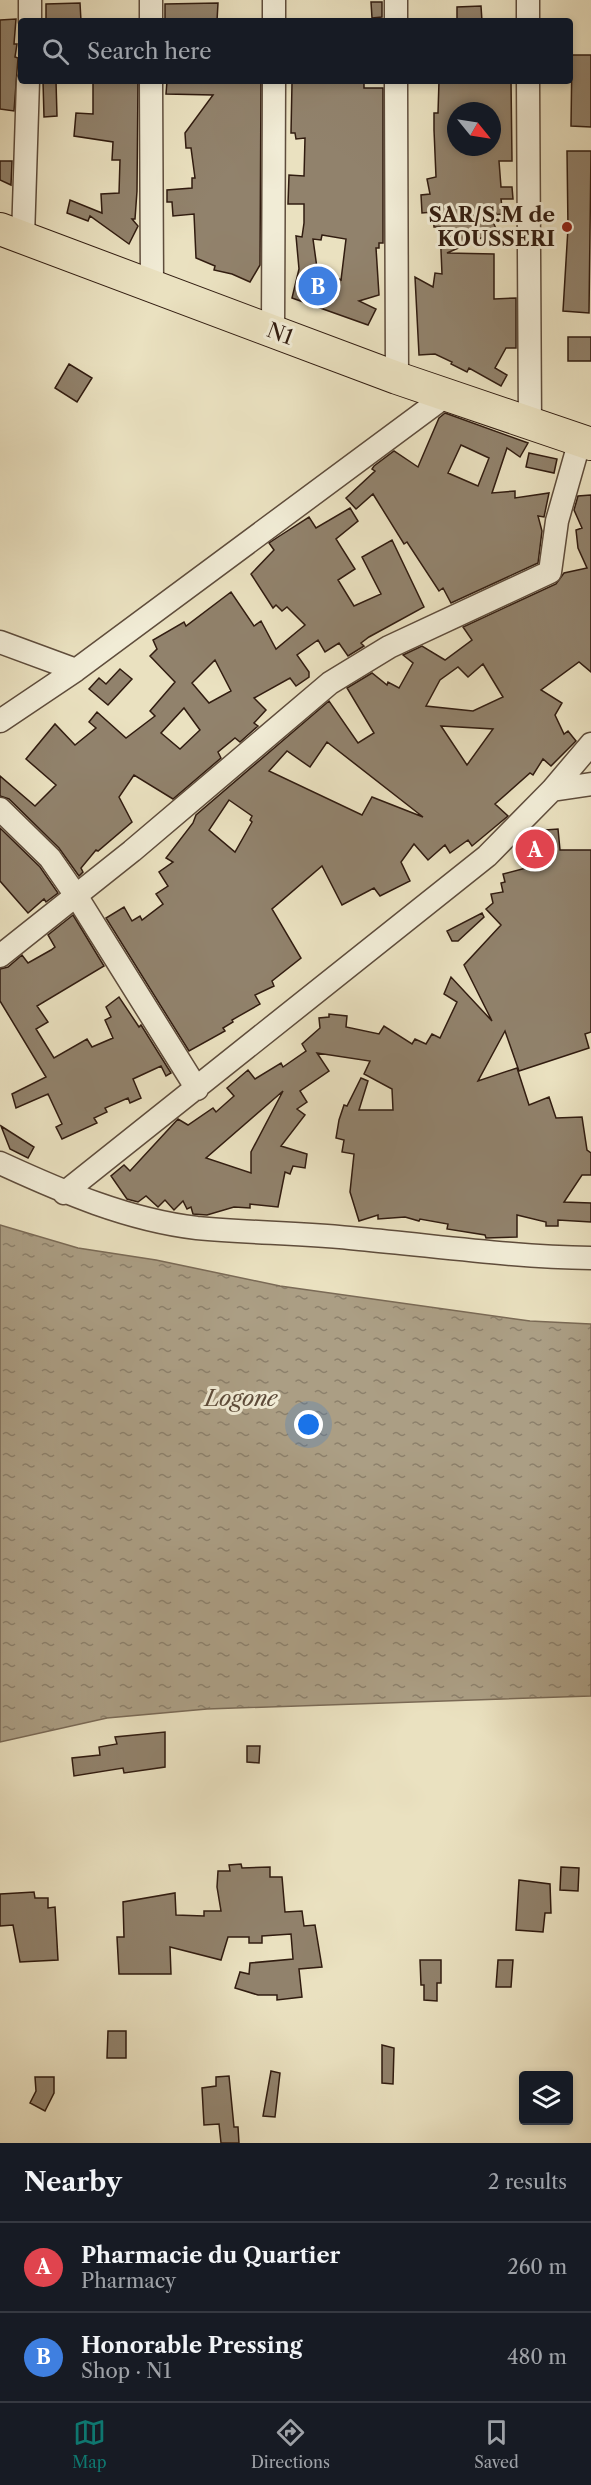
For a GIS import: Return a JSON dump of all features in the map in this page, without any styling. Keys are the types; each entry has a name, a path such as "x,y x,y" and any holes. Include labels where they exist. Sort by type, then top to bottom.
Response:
{"highway":[{"name":"N1","path":"11,233 397,378 578,439"}],"street":[{"path":"30,0 30,18"},
{"path":"151,0 151,18"},
{"path":"274,0 274,18"},
{"path":"396,0 396,18"},
{"path":"528,0 528,18"},
{"path":"11,233 28,84"},
{"path":"151,84 152,286"},
{"path":"273,331 274,84"},
{"path":"396,84 397,378"},
{"path":"528,84 530,424"},
{"path":"0,721 76,670 447,395"},
{"path":"0,956 77,897 330,683 389,647 550,572 557,521 578,439"},
{"path":"0,642 76,670"},
{"path":"64,1193 487,856 552,790 591,744"},
{"path":"552,790 591,784"},
{"path":"0,809 50,858 77,897 197,1089"},
{"path":"0,1162 64,1193 126,1213 196,1227 358,1238 545,1257 591,1258"}],"water":[{"name":"Logone","path":"0,1225 78,1248 156,1260 280,1286 530,1321 591,1324 591,1696 207,1709 107,1718 0,1742"}],"building":[{"path":"371,2 382,2 382,17 372,18"},
{"path":"80,3 81,18 46,18 46,4"},
{"path":"218,3 217,18 165,18 165,4"},
{"path":"481,6 482,18 457,18 457,7"},
{"path":"16,19 14,44 17,44 15,57 18,58 14,111 0,109 0,20"},
{"path":"573,55 591,55 591,127 571,126"},
{"path":"43,84 56,84 57,116 44,117"},
{"path":"93,84 138,84 137,191 135,219 132,219 138,226 129,244 90,216 88,221 67,213 70,200 102,213 101,194 119,193 120,160 112,160 113,142 74,136 76,113 93,114"},
{"path":"167,84 261,84 260,265 250,282 232,274 214,270 215,266 196,258 194,214 173,216 172,202 167,202 167,190 192,188 192,178 195,178 191,148 186,148 185,133 213,95 166,94"},
{"path":"292,84 364,84 364,88 383,88 383,243 379,243 379,248 376,248 379,295 359,301 376,309 368,325 292,298 299,269 296,236 302,237 304,204 288,204 289,175 304,176 305,138 296,139 295,133 291,133","holes":["322,235 346,239 341,280 333,276 321,297 313,239 321,240"]},
{"path":"439,84 511,84 512,161 499,161 501,187 512,187 513,199 501,199 503,214 490,215 497,231 447,253 494,254 494,299 516,298 516,348 506,348 495,368 507,375 501,386 469,368 467,372 435,354 419,355 415,277 433,287 435,273 442,274 440,227 434,227 433,212 422,213 421,195 430,194 427,179 436,177 434,113 438,113"},
{"path":"567,151 591,151 589,313 563,311 568,228"},
{"path":"0,161 12,161 11,185 0,180"},
{"path":"568,337 591,337 591,361 568,361"},
{"path":"69,364 92,378 77,402 55,388"},
{"path":"445,413 528,443 520,457 507,448 492,493 515,491 515,498 549,493 544,517 538,516 542,531 538,563 451,603 443,588 439,591 407,542 404,544 373,494 356,509 346,498 375,471 372,469 374,466 394,451 418,467 439,418","holes":["461,445 489,458 478,486 448,473"]},
{"path":"529,453 557,459 554,473 526,467"},
{"path":"591,495 591,672 579,662 541,690 562,703 555,715 564,734 568,731 576,741 551,766 543,759 533,775 530,773 495,804 508,816 472,846 468,840 450,853 445,845 428,860 414,844 401,862 410,881 380,896 374,888 342,905 322,866 272,909 301,958 272,981 274,986 255,995 260,1004 232,1020 233,1022 223,1028 225,1031 189,1051 106,918 124,907 132,921 140,916 142,920 163,904 156,894 168,886 159,872 173,862 166,858 193,823 196,815 329,701 358,743 374,733 347,688 372,673 387,685 388,682 399,688 413,663 403,655 422,646 445,660 472,640 463,627 556,584 564,573 587,568 578,548 576,530 582,528 574,510 578,496","holes":["483,664 503,697 473,711 426,706 440,680 458,667 468,677","441,726 493,729 467,765","327,742 423,817 372,797 362,815 269,771 287,751 310,767","229,800 252,816 250,820 252,822 235,852 209,830"]},
{"path":"350,508 358,521 336,539 355,569 338,580 354,606 381,594 362,557 392,540 424,607 369,637 361,643 364,646 348,656 339,643 325,652 318,640 297,655 309,672 309,677 296,686 290,678 254,698 266,710 254,723 258,726 240,742 235,738 218,752 221,758 173,799 134,775 119,797 132,822 98,851 96,850 81,868 83,872 79,876 59,848 9,799 0,796 0,776 35,806 56,785 26,759 55,724 75,745 96,728 89,722 97,712 126,738 155,716 150,711 175,682 150,656 157,649 153,640 184,622 186,626 231,592 254,626 261,621 276,649 305,625 287,607 282,611 276,605 273,608 251,574 274,550 269,543 309,517 316,528","holes":["215,660 231,691 209,703 192,683","184,708 200,730 180,749 161,733"]},
{"path":"120,669 132,679 108,705 89,689 99,678 106,684"},
{"path":"0,828 40,867 58,893 46,902 44,899 28,913 0,881"},
{"path":"558,829 560,850 591,850 591,1032 585,1034 589,1048 519,1071 505,1031 478,1081 517,1068 529,1105 549,1097 556,1118 582,1117 587,1150 591,1153 591,1175 582,1175 564,1202 591,1203 591,1222 558,1220 558,1226 546,1226 546,1222 517,1215 517,1237 486,1238 485,1235 447,1229 448,1224 420,1219 419,1221 405,1217 378,1219 378,1215 359,1221 350,1192 354,1154 342,1152 344,1140 336,1138 339,1120 344,1105 347,1106 361,1078 368,1081 359,1110 393,1110 392,1089 364,1074 370,1061 317,1053 329,1071 300,1091 307,1102 297,1109 305,1115 281,1146 307,1154 305,1168 293,1166 290,1174 285,1172 278,1207 250,1204 250,1208 234,1207 207,1215 193,1214 191,1207 187,1209 183,1201 174,1210 165,1200 158,1207 146,1196 138,1202 127,1199 111,1176 124,1165 130,1171 178,1119 188,1125 213,1108 216,1112 234,1096 227,1088 248,1070 255,1079 281,1063 283,1067 306,1051 302,1044 320,1028 319,1018 329,1017 329,1014 347,1016 346,1027 379,1034 384,1026 412,1044 415,1039 426,1044 432,1034 440,1038 457,1002 444,994 451,977 492,1021 464,965 501,925 486,909 493,903 491,894 503,892 501,883 505,882 503,874 530,867 521,841 545,830","holes":["283,1091 251,1152 251,1173 206,1158"]},
{"path":"482,913 484,917 458,941 452,941 447,931"},
{"path":"73,915 104,966 37,1006 48,1022 36,1029 54,1058 87,1039 92,1047 113,1038 105,1020 111,1017 106,1007 119,997 139,1027 141,1025 171,1073 166,1076 161,1066 133,1079 141,1098 130,1103 128,1098 105,1108 107,1112 94,1118 97,1123 62,1139 56,1127 62,1124 48,1094 16,1108 12,1094 46,1077 0,1001 0,969 8,967 22,955 28,963 51,950 55,947 48,935"},
{"path":"1,1126 34,1147 28,1158 10,1149"},
{"path":"165,1732 165,1767 124,1773 123,1768 74,1776 72,1758 100,1755 99,1747 117,1744 115,1737"},
{"path":"247,1746 260,1746 259,1763 247,1762"},
{"path":"241,1864 242,1868 270,1867 270,1877 282,1877 285,1912 302,1911 304,1926 315,1925 322,1967 299,1969 302,1997 277,2000 277,1995 258,1995 235,1988 240,1972 249,1974 250,1963 293,1959 291,1934 262,1936 262,1943 249,1943 249,1937 228,1937 221,1960 170,1947 171,1974 119,1974 117,1937 124,1937 123,1902 175,1893 176,1915 204,1916 204,1911 221,1911 217,1887 218,1871 230,1871 229,1865"},
{"path":"561,1867 579,1868 578,1891 560,1890"},
{"path":"519,1880 550,1884 551,1913 545,1913 543,1932 516,1930"},
{"path":"34,1892 35,1898 48,1898 48,1908 55,1907 58,1960 20,1962 13,1925 0,1926 0,1894"},
{"path":"420,1960 441,1960 441,1983 437,1983 437,2001 424,2000"},
{"path":"498,1960 513,1960 511,1987 496,1987"},
{"path":"108,2031 126,2031 126,2058 107,2058"},
{"path":"382,2045 394,2048 393,2084 382,2083"},
{"path":"271,2071 280,2073 275,2117 263,2116"},
{"path":"229,2076 234,2127 238,2127 239,2143 221,2143 219,2124 204,2125 202,2088 216,2086 216,2077"},
{"path":"35,2077 54,2077 54,2093 45,2111 30,2103 36,2091"}],"place":[{"name":"SAR/S.M de KOUSSERI","path":"567,227"},
{"name":"Honorable Pressing","path":"318,286"},
{"name":"Pharmacie du Quartier","path":"535,849"}]}
